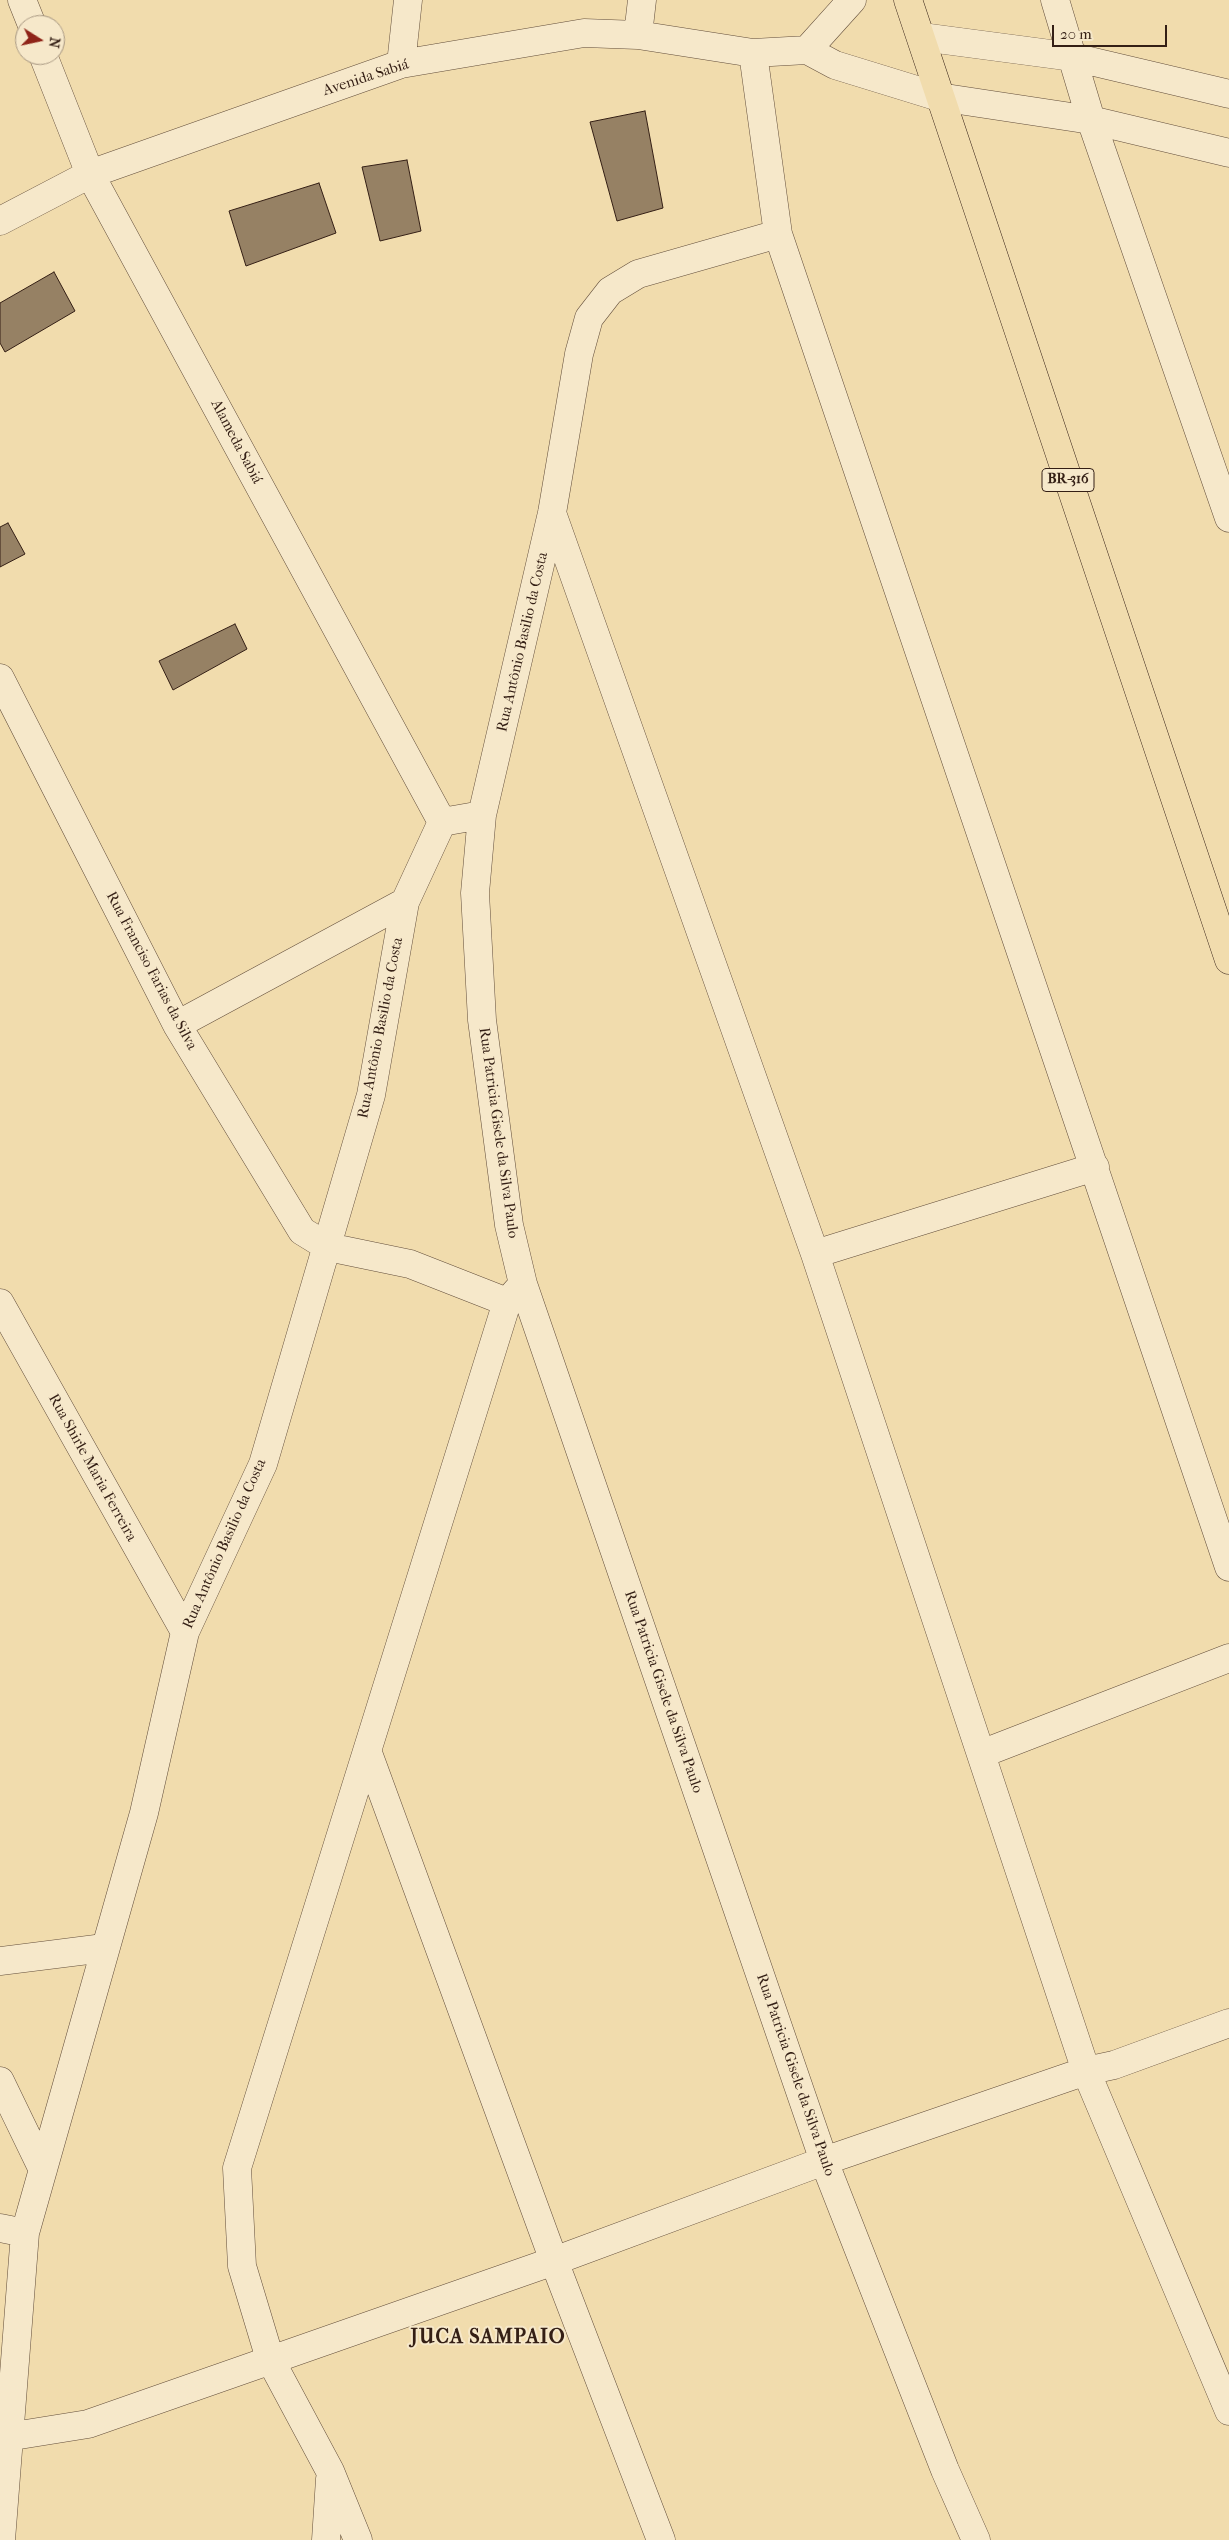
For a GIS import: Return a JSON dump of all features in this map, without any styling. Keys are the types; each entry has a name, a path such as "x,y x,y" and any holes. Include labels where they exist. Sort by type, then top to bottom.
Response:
{"highway":[{"name":"BR-316","path":"908,0 1229,960"}],"street":[{"path":"22,0 28,15"},
{"path":"401,64 408,0"},
{"path":"638,35 642,0"},
{"path":"852,0 807,50 835,64 939,97 1092,120 1229,153"},
{"path":"1055,0 1092,120 1229,518"},
{"name":"Avenida Sabiá","path":"0,221 90,174 401,64 584,33 638,35 754,53 807,50"},
{"path":"922,38 1074,57 1229,94"},
{"path":"754,53 778,234 1229,1567"},
{"name":"Alameda Sabiá","path":"48,65 90,174 442,822"},
{"name":"Rua Antônio Basilio da Costa","path":"482,815 552,513 579,354 589,318 610,291 638,274 778,234"},
{"path":"552,513 815,1254 1086,2071 1229,2411"},
{"name":"Rua Franciso Farias da Silva","path":"0,678 176,1025 302,1230 328,1247"},
{"path":"442,822 482,815"},
{"name":"Rua Patricia Gisele da Silva Paulo","path":"482,815 475,893 482,1020 509,1225 515,1293 824,2161 945,2470 976,2540"},
{"name":"Rua Antônio Basilio da Costa","path":"0,2540 12,2230 43,2170 104,1948 144,1813 184,1632 263,1464 371,1095 405,902 442,822"},
{"path":"176,1025 405,902"},
{"path":"815,1254 1095,1167"},
{"path":"328,1247 410,1264 515,1293 238,2168 242,2266 270,2359 330,2470 358,2540"},
{"name":"Rua Shirle Maria Ferreira","path":"0,1303 184,1632"},
{"path":"981,1754 1229,1658"},
{"path":"368,1753 554,2261 661,2540"},
{"path":"0,1961 104,1948"},
{"path":"4,2437 88,2424 554,2261 824,2161 1086,2071 1114,2065 1229,2023"},
{"path":"0,2081 43,2170"},
{"path":"326,2540 330,2470"}],"building":[{"path":"645,111 663,208 617,221 590,122"},
{"path":"407,160 421,231 380,241 362,167"},
{"path":"319,183 336,233 246,266 229,211"},
{"path":"54,272 75,311 5,352 0,343 0,303"},
{"path":"8,523 25,554 0,567 0,527"},
{"path":"235,624 247,649 173,690 159,661"}],"district":[{"name":"JUCA SAMPAIO","path":"488,2338"}]}
